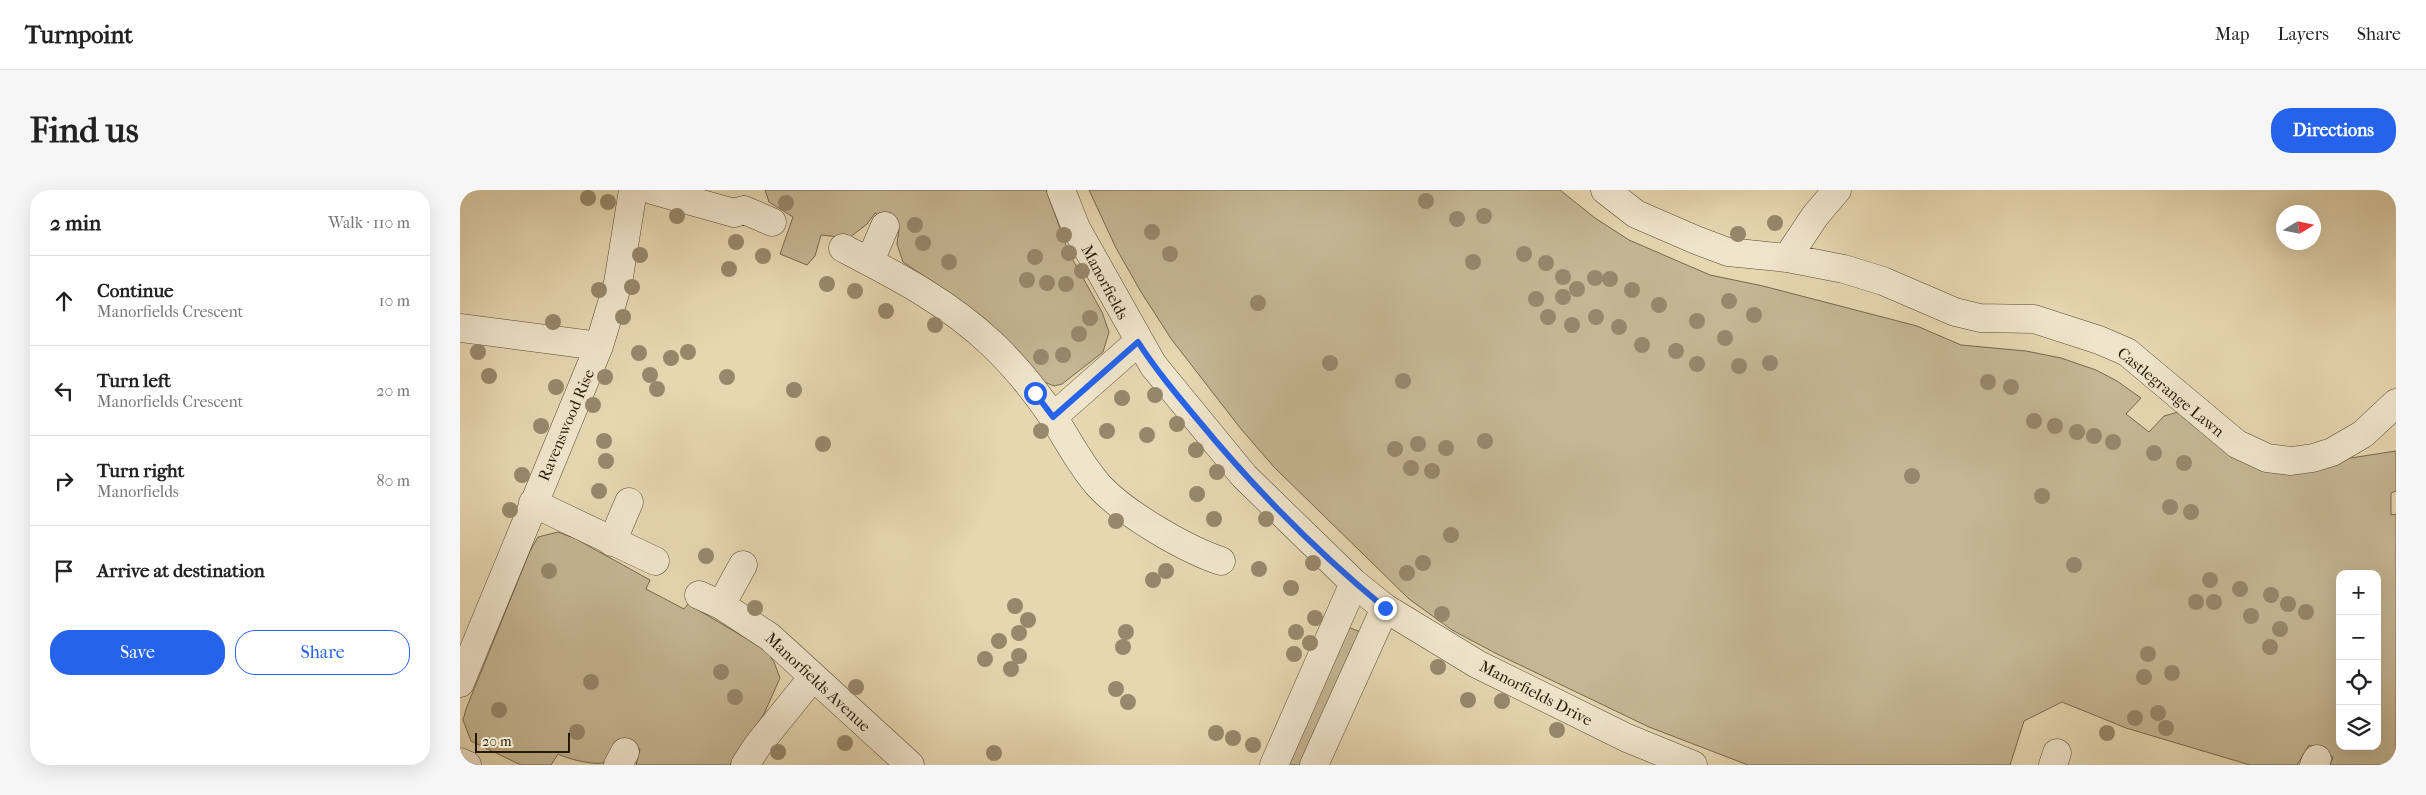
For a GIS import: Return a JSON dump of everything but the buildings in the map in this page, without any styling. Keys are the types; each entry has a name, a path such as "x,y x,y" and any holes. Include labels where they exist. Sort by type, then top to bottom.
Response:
{"street":[{"name":"Ravenswood Rise","path":"460,683 599,346 618,283 633,190"},
{"path":"652,190 734,213 746,200 772,222"},
{"name":"Manorfields","path":"1061,190 1076,228 1138,342 1153,365 1244,476 1354,583 1385,608"},
{"name":"Castlegrange Lawn","path":"1605,190 1636,214 1728,252 1787,258 1844,269 1883,281 1955,312 1980,318 2034,319 2099,340 2127,352 2163,394 2237,444 2267,458 2291,461 2312,458 2332,452 2363,434 2396,403"},
{"path":"1787,258 1815,216 1837,190"},
{"path":"870,261 885,226"},
{"path":"842,248 870,261 946,307 992,343 1026,381 1053,417 1099,486 1126,509 1166,534 1207,556 1221,561"},
{"name":"Ravenswood Rise","path":"460,328 599,346"},
{"path":"1053,417 1138,342"},
{"path":"612,542 629,502"},
{"path":"533,504 655,561"},
{"name":"Manorfields Avenue","path":"743,565 710,600 770,637 910,765"},
{"path":"1274,765 1354,583"},
{"path":"1314,765 1385,608"},
{"name":"Manorfields Drive","path":"1385,608 1414,628 1528,691 1644,746 1693,765"},
{"path":"745,765 758,745 813,677"},
{"path":"460,762 467,765"}],"shaded area":[{"path":"765,190 1046,190 1069,253 1102,312 1109,332 1103,352 1062,384 1054,386 1042,381 1019,353 961,301 903,262 897,244 899,229 875,213 867,224 849,238 821,235 815,256 807,265 780,254 793,217 769,202"},
{"path":"1089,190 1560,190 1595,218 1629,240 1710,275 1763,286 1917,326 1961,345 2026,351 2061,358 2096,370 2117,381 2141,398 2126,414 2149,432 2164,416 2178,412 2230,449 2331,461 2396,451 2396,491 2391,493 2391,515 2396,514 2396,765 2330,765 2333,757 2309,745 2297,765 2250,765 2126,728 2062,702 2024,721 2010,765 1748,765 1649,727 1497,654 1452,630 1409,599 1274,467 1241,429 1172,340 1141,292 1116,248"},
{"path":"558,532 576,539 650,580 646,589 684,609 688,604 766,650 774,662 780,678 764,714 730,765 636,765 640,749 618,739 603,763 580,761 558,754 551,765 521,765 471,741 463,720 466,709 530,551 538,537"},
{"path":"1348,627 1363,633 1303,765 1287,765"}],"route":[{"path":"1035,393 1053,417 1138,342 1153,365 1244,476 1354,583 1385,608"}]}
